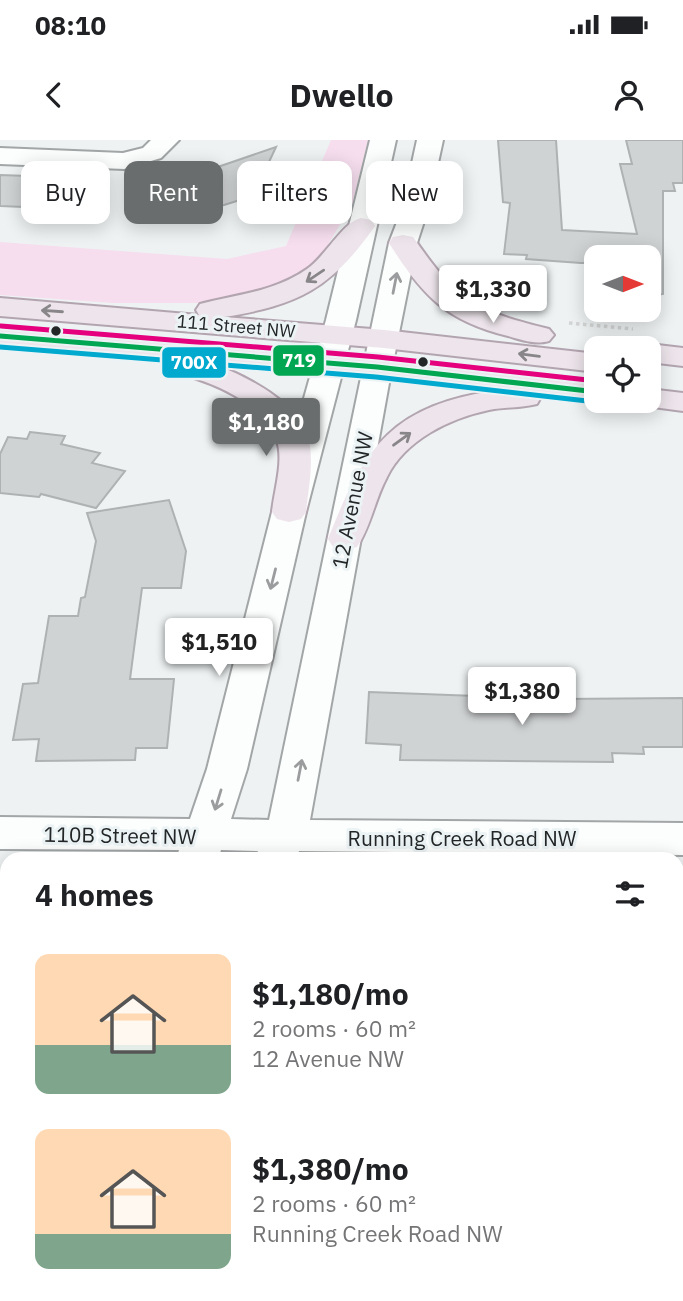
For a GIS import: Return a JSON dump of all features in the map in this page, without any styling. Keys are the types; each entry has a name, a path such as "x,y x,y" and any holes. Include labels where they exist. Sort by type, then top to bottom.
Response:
{"main road":[{"path":"101,329 272,297 300,285 324,270 341,254 361,226"},
{"path":"403,243 425,279 457,309 492,324 584,344"},
{"name":"111 Street NW","path":"0,307 101,329 381,353 584,362"},
{"path":"101,329 209,371 255,396 274,412 293,443 289,512"},
{"name":"111 Street NW","path":"0,336 101,329"},
{"path":"661,347 683,357"},
{"name":"111 Street NW","path":"381,353 584,392"},
{"path":"661,370 683,373"},
{"path":"345,539 365,488 389,448 430,419 469,406 520,398 584,395"},
{"path":"661,399 683,402"}],"street":[{"path":"0,156 111,162 145,157 159,149 166,140"},
{"path":"215,844 227,769 383,140"},
{"name":"12 Avenue NW","path":"280,848 345,539 403,243 415,209 430,140"},
{"name":"110B Street NW","path":"0,833 215,844"},
{"name":"Running Creek Road NW","path":"215,844 280,848 683,839"}],"path":[{"path":"563,322 624,336"}],"shaded area":[{"path":"331,140 368,140 352,205 352,161 322,161"},
{"path":"295,224 340,224 313,269 267,292 203,303 113,303 0,295 0,242 227,259 286,246"}],"building":[{"path":"498,140 556,140 562,230 637,234 620,164 632,164 626,140 683,140 683,183 673,183 675,191 663,191 663,294 662,245 584,245 584,263 526,259 527,255 504,254 510,203 503,202"},
{"path":"276,147 269,161 237,161 237,201 223,205 223,165"},
{"path":"0,175 21,176 21,207 0,206"},
{"path":"30,432 65,436 61,444 100,453 92,463 125,471 96,508 41,494 39,497 0,493 0,454 8,437 27,439"},
{"path":"169,500 186,551 181,588 142,588 130,679 174,679 167,748 136,748 135,760 36,761 39,739 13,740 23,684 38,683 49,616 78,616 81,598 85,597 96,541 87,513"},
{"path":"369,692 560,699 683,698 683,747 643,747 644,754 612,753 613,762 400,760 401,745 366,743"}],"transit line":[{"path":"1,326 378,357 584,380"},
{"name":"719","path":"0,336 377,367 584,391"},
{"name":"700X","path":"0,347 376,377 584,401"}]}
